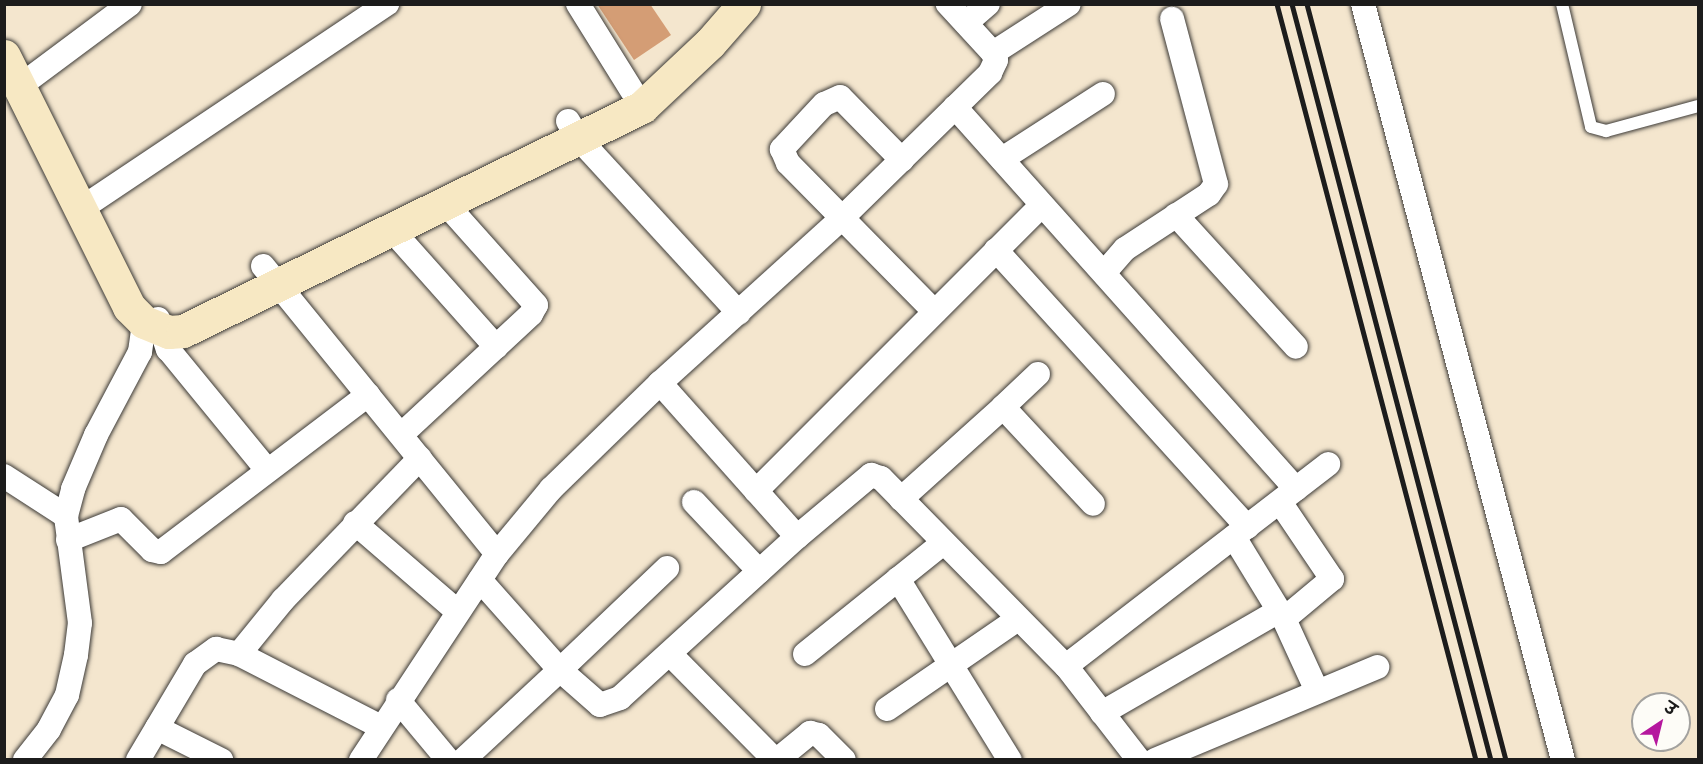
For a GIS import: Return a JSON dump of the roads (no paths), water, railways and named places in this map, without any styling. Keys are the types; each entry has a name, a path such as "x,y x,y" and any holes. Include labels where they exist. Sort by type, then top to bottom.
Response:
{"street":[{"path":"20,86 130,4"},
{"path":"79,210 387,4"},
{"path":"578,4 636,97"},
{"path":"636,97 716,4"},
{"path":"271,275 573,130 636,97 710,43 744,4"},
{"path":"361,759 497,554 551,489 660,383 841,219 995,67 993,53 948,4"},
{"path":"966,23 988,4"},
{"path":"993,53 1069,4"},
{"path":"1363,4 1563,759"},
{"path":"1104,273 1125,249 1209,194 1216,184 1172,19"},
{"path":"4,56 129,307 153,324 168,349 267,470"},
{"path":"1002,159 1103,94"},
{"path":"902,160 847,101 832,98 786,141 783,156 841,219 935,312"},
{"path":"955,107 1104,273 1288,496 1332,579 1281,615 1102,713"},
{"path":"25,759 49,729 67,695 76,655 80,623 67,528 96,435 153,324 391,229 445,203 573,130"},
{"path":"573,130 739,313"},
{"path":"402,434 531,314 536,305 445,203"},
{"path":"756,491 1042,205"},
{"path":"1176,215 1296,347"},
{"path":"391,229 496,347"},
{"path":"996,250 1241,532 1317,692"},
{"path":"271,275 497,554"},
{"path":"901,499 1038,374"},
{"path":"660,383 797,537"},
{"path":"4,476 67,528 121,519 152,550 161,552 368,395"},
{"path":"1003,407 1093,504"},
{"path":"239,654 283,600 420,458"},
{"path":"1066,666 1328,464"},
{"path":"480,580 560,670 600,705 620,698 797,537 871,475 881,478 1066,666 1139,759"},
{"path":"694,502 759,571"},
{"path":"355,523 458,612"},
{"path":"805,654 943,543"},
{"path":"464,759 667,568"},
{"path":"898,579 953,664 1002,756"},
{"path":"887,709 1018,619"},
{"path":"138,759 204,654 216,649 239,654 381,726"},
{"path":"670,654 776,759 810,733 819,735 844,759"},
{"path":"1155,759 1377,667"},
{"path":"398,700 448,759"},
{"path":"157,728 221,759"}],"lane":[{"path":"1562,4 1591,127 1606,131 1698,106"}],"railway":[{"path":"1277,4 1476,760"},
{"path":"1292,4 1491,760"},
{"path":"1307,4 1506,760"}]}
